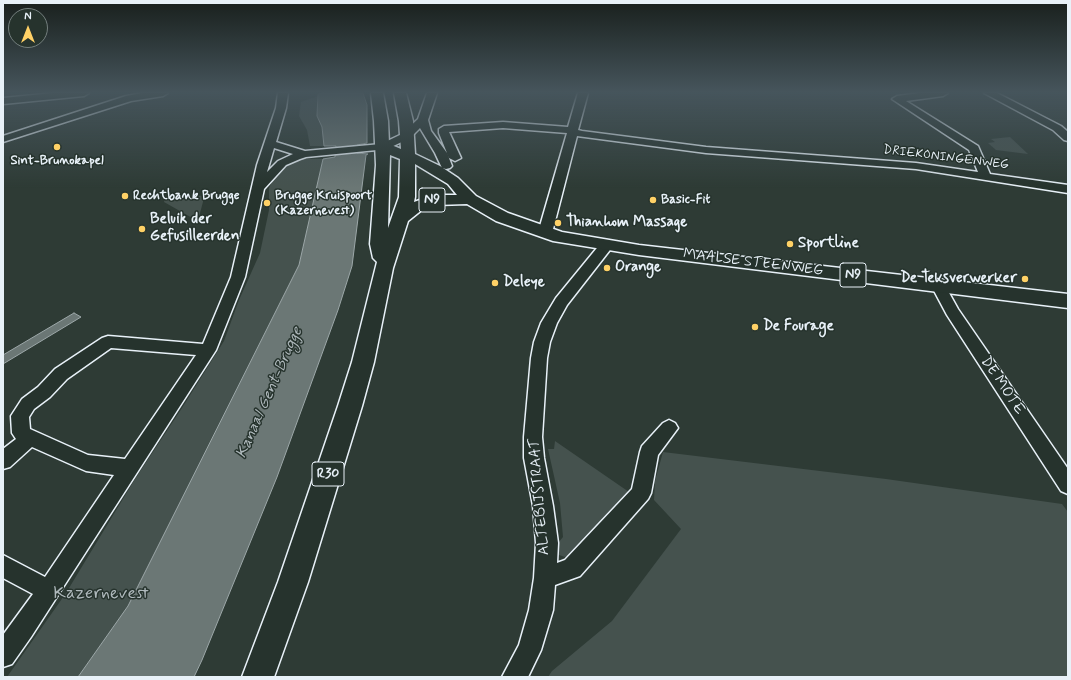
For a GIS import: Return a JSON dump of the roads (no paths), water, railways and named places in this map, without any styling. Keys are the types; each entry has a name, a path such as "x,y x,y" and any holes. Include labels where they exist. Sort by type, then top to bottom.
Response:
{"main road":[{"name":"R30","path":"382,125 383,189 379,244 384,268"},
{"name":"R30","path":"258,677 293,582 363,362 384,268 407,197 408,147 406,125"},
{"name":"N9","path":"383,147 408,147"},
{"name":"MAALSE STEENWEG","path":"408,147 418,148 450,162 453,181"},
{"name":"MAALSE STEENWEG","path":"408,147 435,169 453,181 470,199 502,217 545,233 606,246 938,285 1068,302"},
{"name":"N9","path":"400,219 417,206 434,200 470,199"}],"street":[{"path":"3,139 46,125"},
{"path":"3,656 23,629 208,350 238,277 263,165 276,125"},
{"path":"259,187 282,163 305,154 366,148 408,147 420,125"},
{"name":"MAALSE STEENWEG","path":"424,125 426,132 441,153 450,162"},
{"name":"DRIEKONINGENWEG","path":"450,162 444,130 503,125 562,129 582,134 706,150 916,166 1068,190"},
{"path":"545,233 574,125"},
{"path":"938,125 974,148 986,177"},
{"path":"1050,125 1068,138"},
{"path":"270,144 305,154"},
{"name":"ALTEBIJSTRAAT","path":"514,677 529,650 541,610 545,578 547,543 543,506 534,458 533,437 540,353 549,323 562,302 606,246"},
{"name":"DE MOTE","path":"938,285 952,311 1068,485"},
{"path":"129,468 86,463 21,434 20,416 28,404 44,392 61,374 108,342 208,350"},
{"name":"ALTEBIJSTRAAT","path":"545,578 572,568 641,493 649,452 669,428"},
{"path":"3,461 30,438"},
{"path":"3,566 49,590"}],"water":[{"name":"Kanaal Gent-Brugge","path":"321,125 367,125 367,143 357,145 357,153 368,154 366,155 352,266 338,310 277,477 202,660 194,677 78,677 128,606 299,265 323,159 335,157 336,146 324,146"},
{"path":"74,313 81,317 3,364 3,355"}],"place":[{"name":"Sint-Brunokapel","path":"57,147"},
{"name":"Rechtbank Brugge","path":"125,196"},
{"name":"Basic-Fit","path":"653,200"},
{"name":"Brugge Kruispoort (Kazernevest)","path":"267,203"},
{"name":"Thianhom Massage","path":"558,223"},
{"name":"Beluik der Gefusilleerden","path":"142,229"},
{"name":"Sportline","path":"790,244"},
{"name":"Orange","path":"607,268"},
{"name":"De Teksverwerker","path":"1025,279"},
{"name":"Deleye","path":"495,283"},
{"name":"De Fourage","path":"755,327"}],"park label":[{"name":"Kazernevest","path":"101,594"}]}
